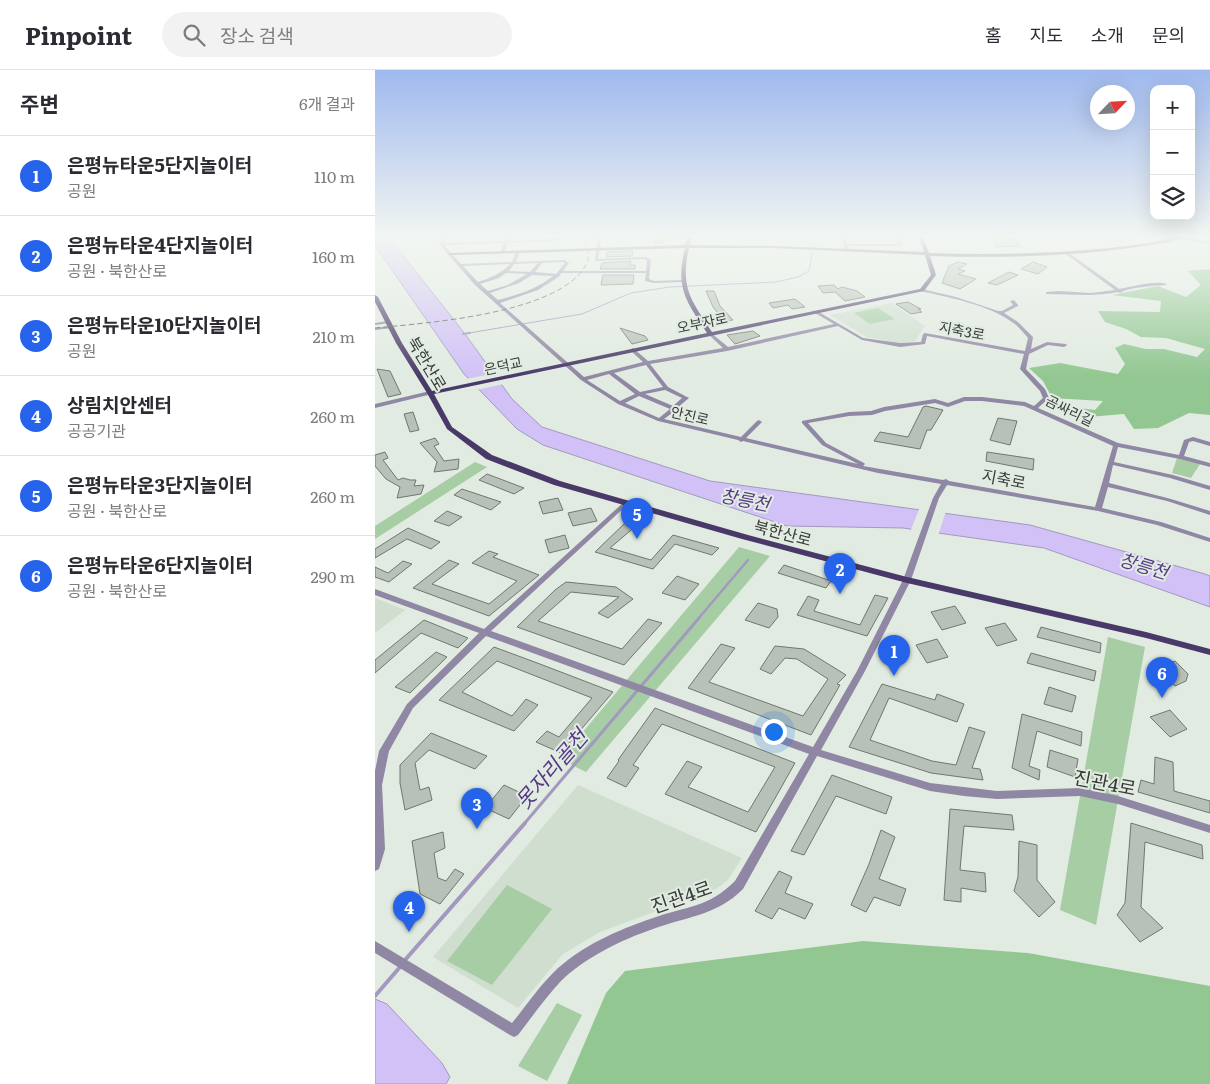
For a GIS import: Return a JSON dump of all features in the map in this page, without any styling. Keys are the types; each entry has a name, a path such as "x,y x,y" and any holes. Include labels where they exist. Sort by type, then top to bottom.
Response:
{"main road":[{"path":"922,290 928,282"},
{"path":"682,284 689,303 710,333"},
{"name":"오부자로","path":"544,368 922,290"},
{"name":"북한산로","path":"375,297 389,325 449,428 489,457 557,483 907,580 1146,635 1210,652"},
{"name":"은덕교","path":"430,393 544,368"}],"street":[{"path":"481,282 477,284 497,302 528,292 545,282"},
{"path":"487,293 517,282"},
{"path":"658,282 682,284"},
{"path":"1107,282 1120,292"},
{"path":"1048,293 1090,294 1120,292 1153,284 1165,284"},
{"name":"곰싸리길","path":"922,290 998,312 1012,320 1031,338 1023,369 1043,390 1046,398 1035,408 1116,445 1181,457 1210,465"},
{"path":"998,312 1003,312 1016,304 1012,301"},
{"name":"안진로","path":"497,302 583,379 620,403 659,420 879,471"},
{"name":"지축3로","path":"817,312 862,339 900,346 923,343 925,334 1027,353"},
{"path":"375,324 389,325"},
{"path":"375,329 389,325"},
{"path":"583,379 647,363 727,349 837,325"},
{"path":"710,333 727,349"},
{"path":"1027,353 1047,343 1064,345"},
{"path":"633,350 647,363 666,388 686,398 675,409 659,420"},
{"path":"609,372 639,394 675,409"},
{"path":"620,403 639,394 666,388"},
{"path":"375,406 430,393"},
{"name":"지축로","path":"1035,408 1025,404 964,399 948,405 935,401 884,409 872,413 849,414 804,422 824,444 879,471 946,481 1098,509 1159,523 1210,540"},
{"path":"741,440 759,422"},
{"path":"1181,457 1186,441 1193,439 1210,444"},
{"path":"813,456 822,454 826,450 824,444"},
{"path":"1098,509 1116,445"},
{"path":"1111,463 1171,476 1210,488"},
{"path":"815,752 861,671 907,580 936,498 946,481"},
{"path":"1105,484 1169,500 1210,513"},
{"path":"375,866 380,848 377,785 384,751 410,706 484,633 626,503"},
{"path":"375,592 484,633"},
{"name":"진관4로","path":"484,633 667,697 815,752 930,786 997,795 1080,792 1118,800 1210,830"},
{"name":"진관4로","path":"375,947 514,1031 546,990 574,963 618,938 653,923 715,904 725,900 733,893 815,752"}],"shaded area":[{"path":"892,303 925,326 915,341 899,343 867,337 830,315"},
{"path":"375,598 405,610 375,633"},
{"path":"578,785 742,858 728,880 716,889 600,932 563,954 518,1008 433,957"}],"green space":[{"path":"1199,282 1210,282 1210,415 1189,413 1158,428 1134,429 1124,414 1088,417 1070,407 1095,410 1103,401 1052,398 1043,381 1029,368 1060,363 1118,374 1125,364 1115,348 1124,344 1146,349 1164,349 1197,357 1205,349 1166,338 1141,337 1126,329 1105,322 1098,311 1160,312 1161,301 1112,295 1158,286 1186,297 1201,285"},
{"path":"878,308 895,319 870,324 854,313"},
{"path":"1177,458 1200,464 1191,478 1172,473"},
{"path":"475,462 487,467 375,539 375,526"},
{"path":"739,547 770,556 586,772 560,759"},
{"path":"1108,637 1145,647 1096,925 1060,910"},
{"path":"507,885 552,909 492,985 447,961"},
{"path":"863,941 1028,953 1210,986 1210,1084 567,1084 606,993 625,971"},
{"path":"557,1003 582,1015 547,1081 518,1066"}],"water":[{"name":"창릉천","path":"400,282 424,282 512,399 542,427 710,481 1030,525 1210,576 1210,607 1044,548 903,528 787,526 543,445 517,429 464,374"},
{"path":"375,999 387,1004 442,1063 450,1077 446,1084 375,1084"}],"pier":[{"path":"496,373 504,384 476,390 466,379"},
{"path":"920,507 946,511 938,536 910,532"}],"building":[{"path":"602,282 633,282 633,284 601,285"},
{"path":"942,282 971,282 960,289"},
{"path":"989,282 1003,282 997,285"},
{"path":"834,285 838,289 842,287 857,291 865,297 845,301 835,292 823,293 818,286"},
{"path":"706,291 714,291 720,306 733,320 724,321 713,307"},
{"path":"795,299 805,307 792,309 788,305 773,308 769,303"},
{"path":"908,302 921,309 918,309 922,312 911,314 896,304"},
{"path":"620,328 645,336 648,340 632,344"},
{"path":"753,331 760,336 735,344 727,335"},
{"path":"377,369 390,371 401,394 388,397"},
{"path":"923,407 943,410 931,430 927,430 920,449 874,441 880,432 908,437"},
{"path":"413,412 419,430 410,432 404,414"},
{"path":"998,418 1017,421 1010,445 990,440"},
{"path":"435,438 439,444 434,446 444,461 459,459 458,469 434,472 437,462 420,443"},
{"path":"385,452 388,458 383,460 398,480 403,478 416,480 414,486 424,485 421,494 397,498 400,487 386,479 375,466 375,455"},
{"path":"987,452 1034,459 1033,470 986,461"},
{"path":"487,474 524,488 514,494 479,480"},
{"path":"462,489 501,502 491,510 454,495"},
{"path":"558,498 563,510 543,514 539,502"},
{"path":"591,508 597,521 573,526 568,513"},
{"path":"447,511 462,517 449,526 434,521"},
{"path":"626,522 637,525 610,548 651,560 673,535 719,548 712,555 675,544 653,569 595,552"},
{"path":"408,528 440,542 431,549 407,539 375,558 375,549"},
{"path":"565,535 569,548 549,553 545,540"},
{"path":"489,551 498,554 493,557 539,575 489,616 413,588 449,560 459,564 432,584 489,604 517,581 472,563"},
{"path":"403,561 412,564 389,582 375,577 375,567 388,573"},
{"path":"784,565 831,581 826,588 778,573"},
{"path":"677,576 699,584 685,600 662,593"},
{"path":"566,582 616,587 633,599 608,618 598,613 619,597 571,592 538,621 622,649 648,619 662,623 624,665 517,627 555,590"},
{"path":"875,595 888,598 867,636 797,615 808,596 819,600 814,611 860,625"},
{"path":"758,603 777,609 778,617 769,628 745,620"},
{"path":"955,606 966,623 942,630 931,612"},
{"path":"424,620 468,638 458,648 421,633 375,673 375,660"},
{"path":"1005,623 1017,640 997,646 985,628"},
{"path":"1041,627 1101,643 1100,653 1037,637"},
{"path":"937,639 948,657 927,663 916,645"},
{"path":"721,644 735,648 709,682 803,716 828,679 797,659 785,658 771,674 760,669 775,646 804,649 846,675 837,684 840,685 811,735 688,688"},
{"path":"494,647 613,692 561,753 536,742 547,731 559,737 592,698 497,661 462,692 512,716 526,699 538,705 514,731 439,700"},
{"path":"436,652 447,657 410,693 395,687"},
{"path":"1031,653 1096,671 1094,681 1027,663"},
{"path":"1175,661 1188,674 1186,681 1175,686 1157,667"},
{"path":"882,684 935,700 937,694 964,704 957,722 889,698 870,740 932,761 956,765 969,727 985,732 972,768 980,769 983,780 931,773 849,747"},
{"path":"1049,687 1076,696 1072,712 1044,704"},
{"path":"655,708 795,763 756,832 665,794 687,761 702,767 688,787 748,812 775,767 662,724 633,765 639,768 626,787 607,778"},
{"path":"1170,710 1187,729 1170,737 1150,717"},
{"path":"1022,714 1082,732 1081,746 1037,731 1029,766 1040,770 1039,780 1012,768"},
{"path":"431,733 487,756 475,769 429,750 415,763 420,790 429,787 432,800 405,810 400,783 400,765"},
{"path":"1050,750 1078,759 1075,777 1047,767"},
{"path":"1155,757 1173,762 1174,791 1210,801 1210,813 1138,792 1141,780 1154,784"},
{"path":"832,775 892,797 886,814 836,796 804,855 791,851"},
{"path":"504,785 527,796 509,819 485,808"},
{"path":"950,809 1012,815 1014,830 964,826 960,870 985,873 986,892 961,888 961,902 944,900"},
{"path":"1131,823 1202,845 1203,859 1145,842 1141,907 1163,928 1140,942 1117,915 1125,903"},
{"path":"881,830 895,837 879,879 906,889 900,906 874,897 866,912 851,905"},
{"path":"443,832 445,848 434,853 438,878 446,881 455,869 464,874 440,904 420,894 412,841"},
{"path":"1019,841 1037,845 1037,880 1055,902 1039,917 1014,891 1018,877"},
{"path":"779,871 792,877 785,893 813,904 805,919 779,908 772,919 755,911"}],"waterway":[{"path":"470,333 463,334 582,314 631,293 670,287 769,282"},
{"name":"못자리골천","path":"698,619 748,560"},
{"name":"못자리골천","path":"524,824 699,618"},
{"name":"못자리골천","path":"405,960 525,823"},
{"name":"못자리골천","path":"375,996 400,967"}],"railway":[{"path":"375,328 457,319 489,313 521,305 549,295 570,282"}],"place":[{"name":"은평뉴타운3단지놀이터","path":"637,539"},
{"name":"은평뉴타운4단지놀이터","path":"840,594"},
{"name":"은평뉴타운5단지놀이터","path":"894,676"},
{"name":"은평뉴타운6단지놀이터","path":"1162,698"},
{"name":"은평뉴타운10단지놀이터","path":"477,829"},
{"name":"상림치안센터","path":"409,932"}]}
